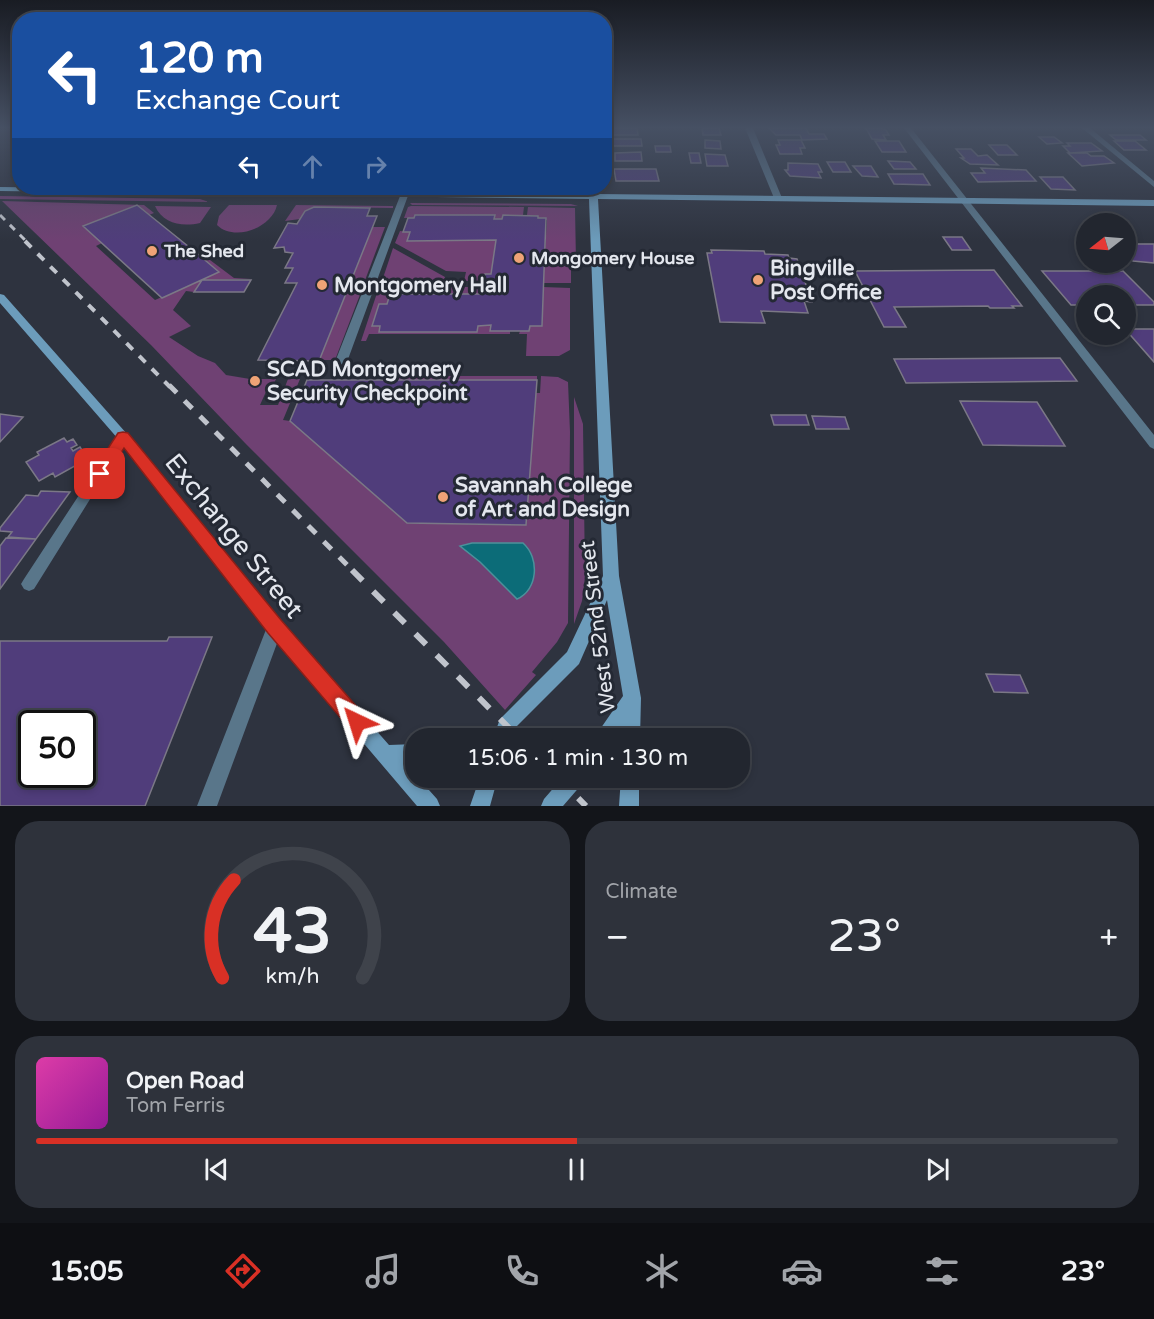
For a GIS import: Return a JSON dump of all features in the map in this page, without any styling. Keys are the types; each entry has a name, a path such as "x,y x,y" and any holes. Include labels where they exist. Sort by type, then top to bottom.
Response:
{"main road":[{"path":"612,193 778,198 1154,203"},
{"name":"West 52nd Street","path":"593,195 611,576 632,698 631,728"},
{"name":"Exchange Street","path":"0,297 5,314 123,437 275,627 430,806"},
{"path":"505,728 506,724 573,658 611,576"},
{"path":"610,728 632,698"},
{"path":"385,754 405,753"},
{"path":"480,806 486,788"},
{"path":"551,806 566,788"},
{"path":"629,806 630,788"}],"street":[{"path":"765,166 778,198"},
{"path":"936,166 1154,444"},
{"path":"1130,166 1154,185"},
{"path":"341,362 404,195"},
{"path":"29,584 123,437"},
{"path":"207,806 275,627"}],"shaded area":[{"path":"0,196 200,199 209,202 0,199"},
{"path":"2,201 144,205 154,213 149,215 137,205 84,226 102,243 96,246 155,300 219,272 203,258 206,257 234,278 251,279 202,280 194,292 186,291 173,310 191,326 169,337 198,356 215,363 226,375 250,379 248,384 259,384 261,379 276,379 273,385 269,385 260,405 278,405 288,379 300,379 283,420 290,421 407,523 526,525 536,393 540,393 541,376 558,377 568,382 570,432 568,623 557,642 532,672 536,675 505,710 444,642 245,443 151,345"},
{"path":"410,203 571,204 578,206 412,205"},
{"path":"229,205 277,205 274,213 260,226 252,230 233,232 217,225 219,216"},
{"path":"296,205 393,206 393,208 314,207 305,211 300,219 285,221"},
{"path":"155,206 211,207 200,223 186,225 174,223 163,217"},
{"path":"408,207 524,207 523,215 504,215 502,219 494,219 494,215 416,215 414,218 404,218"},
{"path":"528,207 575,208 576,261 571,268 571,283 543,283 547,220 527,215"},
{"path":"373,227 385,227 364,283 349,283"},
{"path":"400,231 410,232 407,241 496,240 491,274 485,274 484,281 464,281 466,272 446,271 395,243"},
{"path":"393,248 445,277 444,281 382,281"},
{"path":"379,287 482,287 481,294 390,294 387,304 379,304 372,326 380,326 379,332 477,332 478,326 491,325 491,331 510,331 510,334 369,334 366,341 361,341"},
{"path":"543,287 570,288 570,350 559,356 526,356 527,334 519,334 520,331 529,331 530,326 542,326"},
{"path":"346,292 361,292 335,360 319,360"},
{"path":"383,376 537,376 537,380 385,380"},
{"path":"574,397 583,424 585,576 582,601 574,624"}],"water":[{"path":"472,543 523,543 534,565 533,581 524,595 517,599 480,562 460,546"}],"building":[{"path":"788,166 819,166 822,172 818,172 821,178 790,176 785,170 788,170"},
{"path":"829,166 847,166 851,172 833,172"},
{"path":"853,166 871,166 878,177 862,176"},
{"path":"891,166 913,166 916,169 894,169"},
{"path":"981,168 1026,170 1036,181 978,182 971,173 985,173"},
{"path":"614,169 656,169 659,181 616,181"},
{"path":"888,174 923,174 930,185 894,184"},
{"path":"1040,177 1063,177 1075,190 1051,189"},
{"name":"The Shed","path":"137,205 219,272 162,298 83,226"},
{"name":"Montgomery Hall","path":"314,207 370,208 367,216 377,216 319,361 258,360 297,283 285,283 293,268 285,268 293,253 285,252 284,247 274,248 288,223 297,224 305,211"},
{"name":"Mongomery House","path":"415,215 495,215 494,219 502,219 503,215 546,218 542,326 530,326 529,331 490,331 491,325 478,326 477,332 379,332 380,326 372,326 379,304 387,304 390,294 481,294 485,274 491,274 496,240 407,241 410,232 403,232 408,218 414,218"},
{"path":"943,237 962,237 971,250 952,250"},
{"path":"1136,244 1154,244 1154,263 1136,261"},
{"name":"Bingville Post Office","path":"711,250 764,251 765,254 788,255 789,258 797,259 812,302 804,301 808,313 761,311 765,323 720,322 707,253 712,253"},
{"path":"994,270 1022,306 1012,306 1014,308 894,307 906,327 884,327 855,271"},
{"path":"1042,271 1125,273 1154,302 1154,305 1136,305 1136,285 1076,285 1076,305 1071,305"},
{"path":"202,280 251,280 244,292 194,292"},
{"path":"1136,329 1154,329 1154,362 1136,342"},
{"path":"1060,358 1077,381 906,383 894,359"},
{"path":"307,380 537,380 526,525 407,523 290,421"},
{"path":"960,401 1037,402 1065,446 983,445"},
{"path":"0,414 23,417 0,442"},
{"path":"771,415 806,415 809,425 774,425"},
{"path":"812,416 845,417 849,429 816,429"},
{"path":"64,438 67,442 73,439 77,445 71,448 73,451 80,447 84,453 78,457 82,462 55,477 53,473 39,481 26,462 39,455 37,452"},
{"path":"41,491 70,492 36,539 8,537 12,532 0,531 26,495 38,496"},
{"path":"6,538 36,539 0,589 0,546"},
{"path":"169,637 212,637 145,806 0,806 0,641 167,641"},
{"path":"986,674 1020,675 1028,693 994,692"}],"railway":[{"path":"0,215 27,242"},
{"path":"25,241 170,387"},
{"path":"169,385 353,571"},
{"path":"352,570 509,728"},
{"path":"568,788 586,806"}],"place":[{"name":"The Shed","path":"152,251"},
{"name":"Mongomery House","path":"519,258"},
{"name":"Bingville Post Office","path":"758,280"},
{"name":"Montgomery Hall","path":"322,285"},
{"name":"SCAD Montgomery Security Checkpoint","path":"255,381"},
{"name":"Savannah College of Art and Design","path":"443,497"}],"route":[{"path":"100,474 123,437 275,627 357,722"}]}
